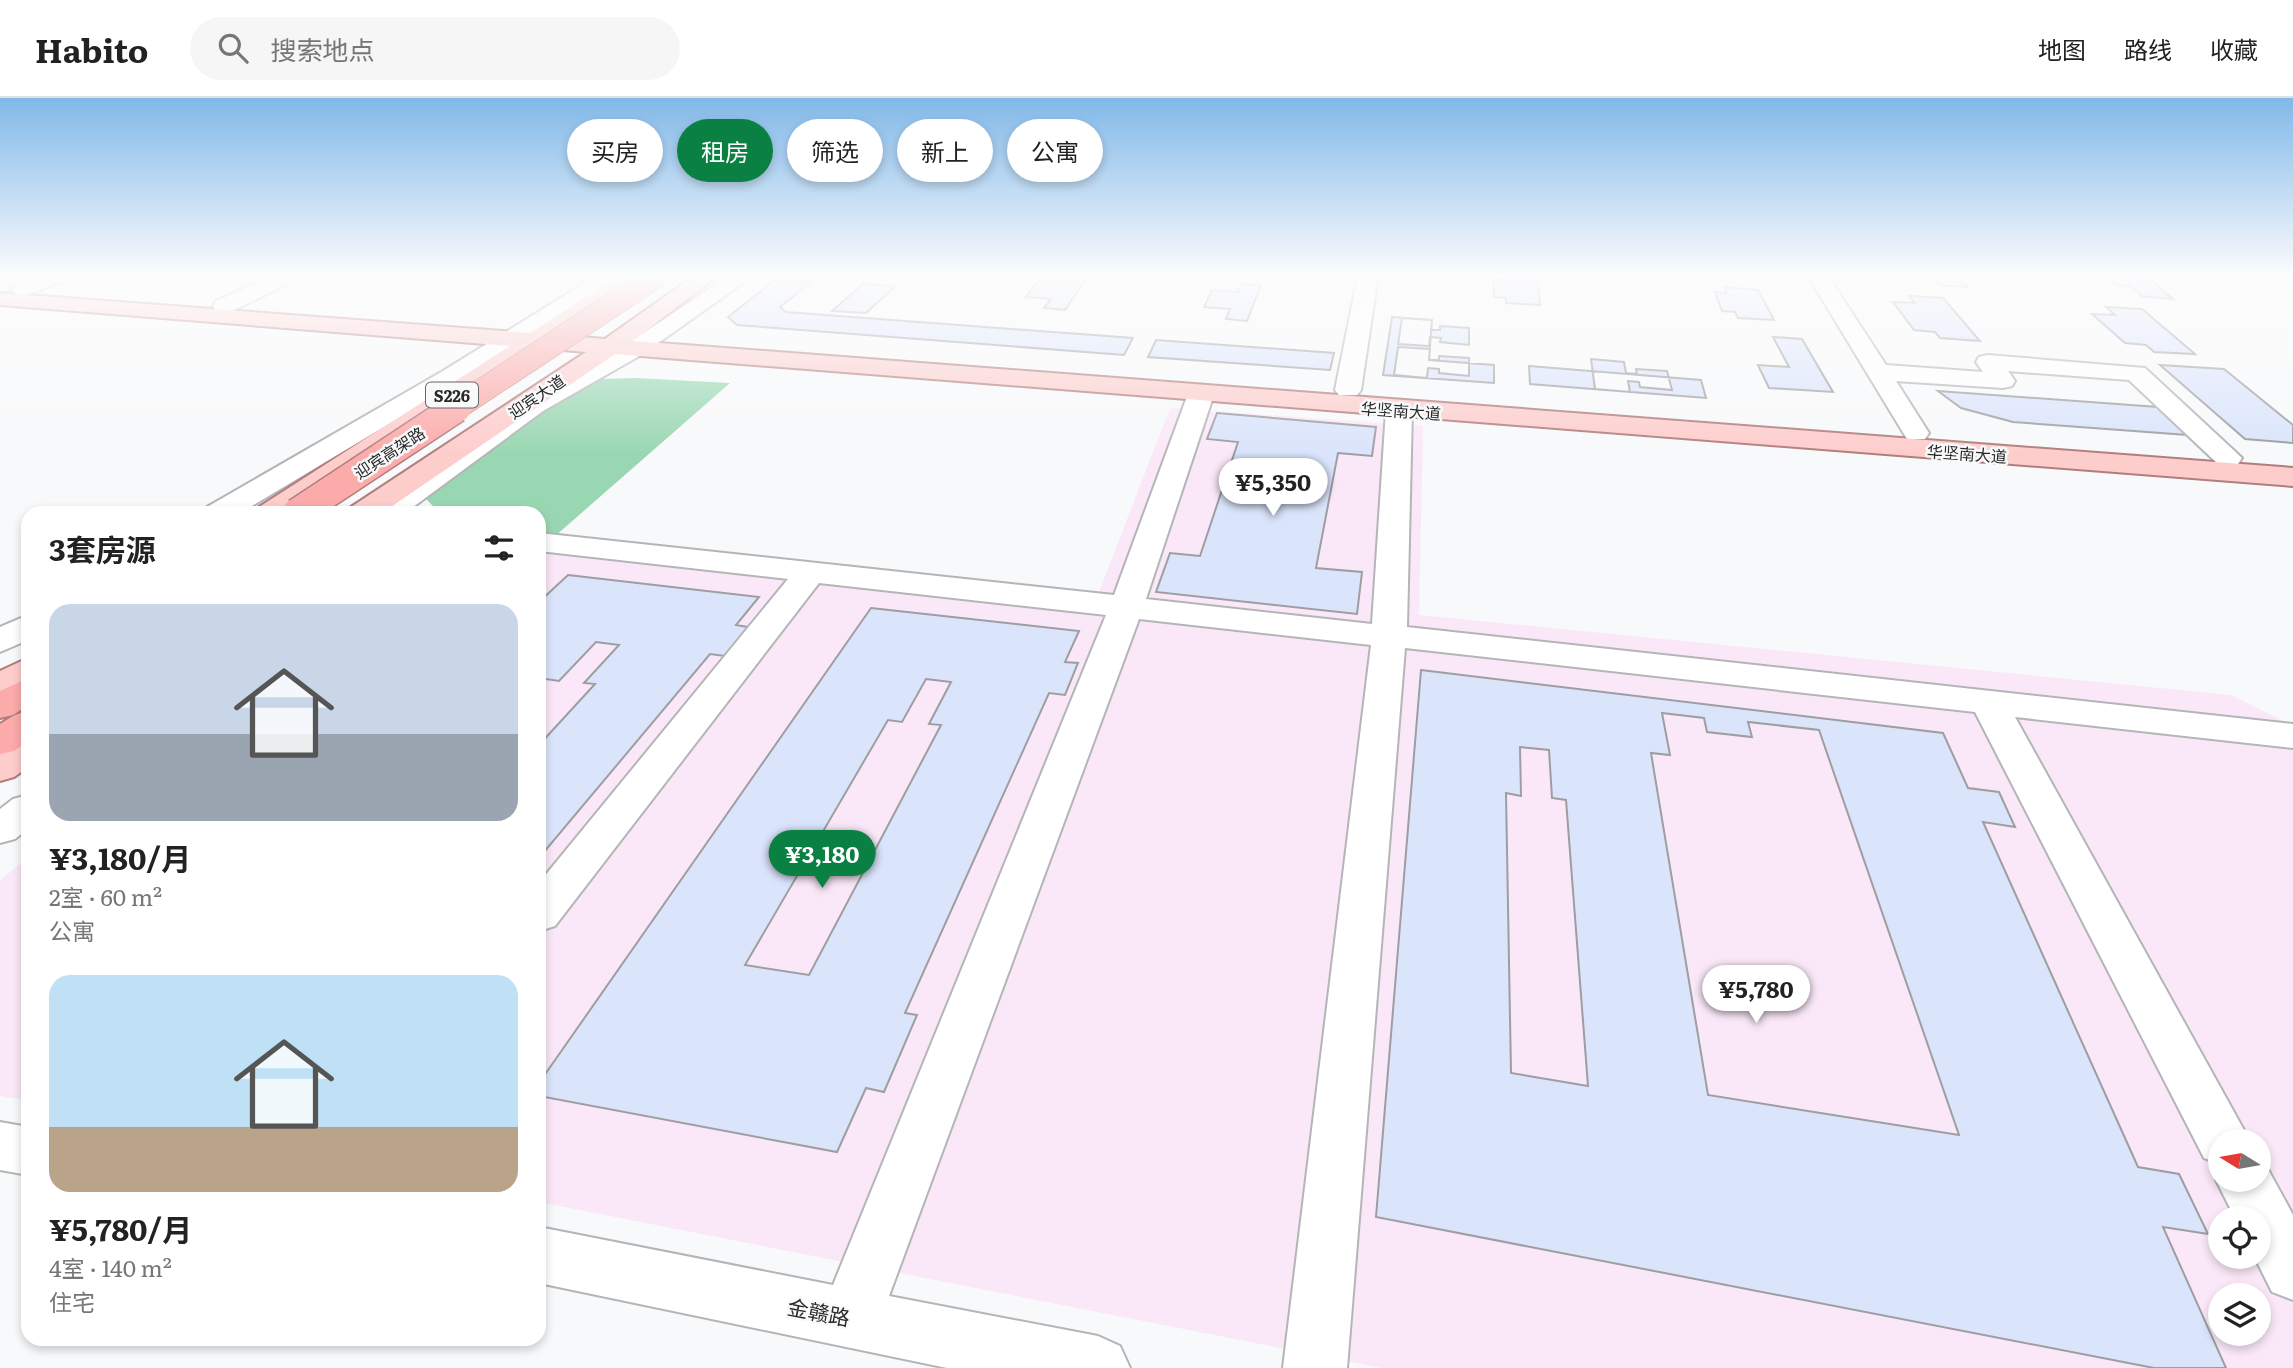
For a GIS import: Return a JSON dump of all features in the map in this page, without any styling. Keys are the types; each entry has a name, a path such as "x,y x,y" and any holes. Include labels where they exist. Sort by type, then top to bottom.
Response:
{"highway":[{"name":"迎宾高架路","path":"308,506 566,335"},
{"name":"迎宾高架路","path":"346,506 595,335"},
{"path":"0,705 21,692"},
{"path":"0,742 21,728"}],"main road":[{"name":"S226","path":"280,506 528,335"},
{"name":"华坚南大道","path":"544,335 1201,394 2293,477"},
{"name":"迎宾大道","path":"373,506 639,335"},
{"name":"华坚南大道","path":"630,343 1348,390 2293,463"},
{"path":"0,687 21,674"},
{"path":"0,768 21,753"}],"street":[{"path":"230,506 452,376 528,335"},
{"path":"395,506 534,406 643,335"},
{"path":"1348,390 1358,335"},
{"path":"1855,335 1916,433"},
{"path":"1878,373 2003,381 1988,362 2136,373 2228,458"},
{"path":"850,1318 1126,607 1201,394"},
{"path":"1315,1368 1389,636 1399,410"},
{"path":"546,543 2293,736"},
{"path":"546,905 811,572"},
{"path":"0,642 21,629"},
{"path":"1989,703 2217,1129"},
{"path":"0,830 21,814"},
{"path":"0,1146 21,1150"},
{"path":"2250,1192 2293,1272"},
{"name":"金赣路","path":"546,1256 1098,1368"}],"shaded area":[{"path":"1170,408 1423,426 1419,615 2231,695 2293,726 2293,1368 1382,1368 546,1203 546,536 1099,592"},
{"path":"21,864 21,1100 0,1096 0,880"}],"green space":[{"path":"601,379 730,383 554,537 546,536 546,506 433,506 426,499 572,391"}],"building":[{"path":"869,335 1097,335 1133,338 1124,355"},
{"path":"1389,335 1431,335 1429,360 1494,365 1494,383 1383,375"},
{"path":"1399,335 1469,335 1469,345 1440,342 1441,338 1430,337 1429,346 1398,344"},
{"path":"1938,335 1975,335 1980,341 1940,338"},
{"path":"2116,335 2173,335 2195,354 2154,352 2146,345 2125,343"},
{"path":"1773,337 1802,339 1833,392 1769,388 1758,365 1789,367"},
{"path":"1156,340 1334,353 1330,370 1148,357"},
{"path":"1398,347 1430,349 1429,360 1439,360 1439,356 1469,358 1469,376 1439,373 1439,369 1428,368 1427,378 1394,375"},
{"path":"1591,359 1624,362 1626,373 1637,374 1636,369 1667,371 1672,390 1640,387 1639,382 1628,381 1630,392 1595,389"},
{"path":"2160,365 2224,369 2293,425 2293,443 2245,439"},
{"path":"1529,366 1701,380 1706,398 1530,384"},
{"path":"1938,391 2158,407 2188,435 2013,422 1961,408"},
{"path":"1217,413 1376,427 1372,456 1338,453 1316,568 1362,572 1357,614 1156,592 1170,553 1200,556 1238,442 1207,439"},
{"path":"568,575 759,597 736,625 748,627 725,656 710,654 546,850 546,737 595,684 584,683 619,645 596,642 559,681 546,679 546,595"},
{"path":"871,608 1079,631 1065,662 1078,663 1065,695 1049,693 905,1013 917,1015 884,1092 866,1088 837,1152 546,1097 546,1073","holes":["926,679 951,682 929,724 941,725 809,975 745,965 888,720 902,722"]},
{"path":"1421,670 1943,733 1968,788 1999,792 2015,827 1983,822 2138,1167 2179,1174 2208,1234 2163,1227 2208,1328 2208,1346 2216,1346 2226,1368 2154,1368 1376,1217","holes":["1662,713 1704,718 1707,732 1752,737 1748,722 1819,730 1959,1135 1708,1095 1651,753 1670,755","1520,747 1549,750 1552,798 1566,800 1588,1086 1511,1073 1506,793 1521,796"]}]}
